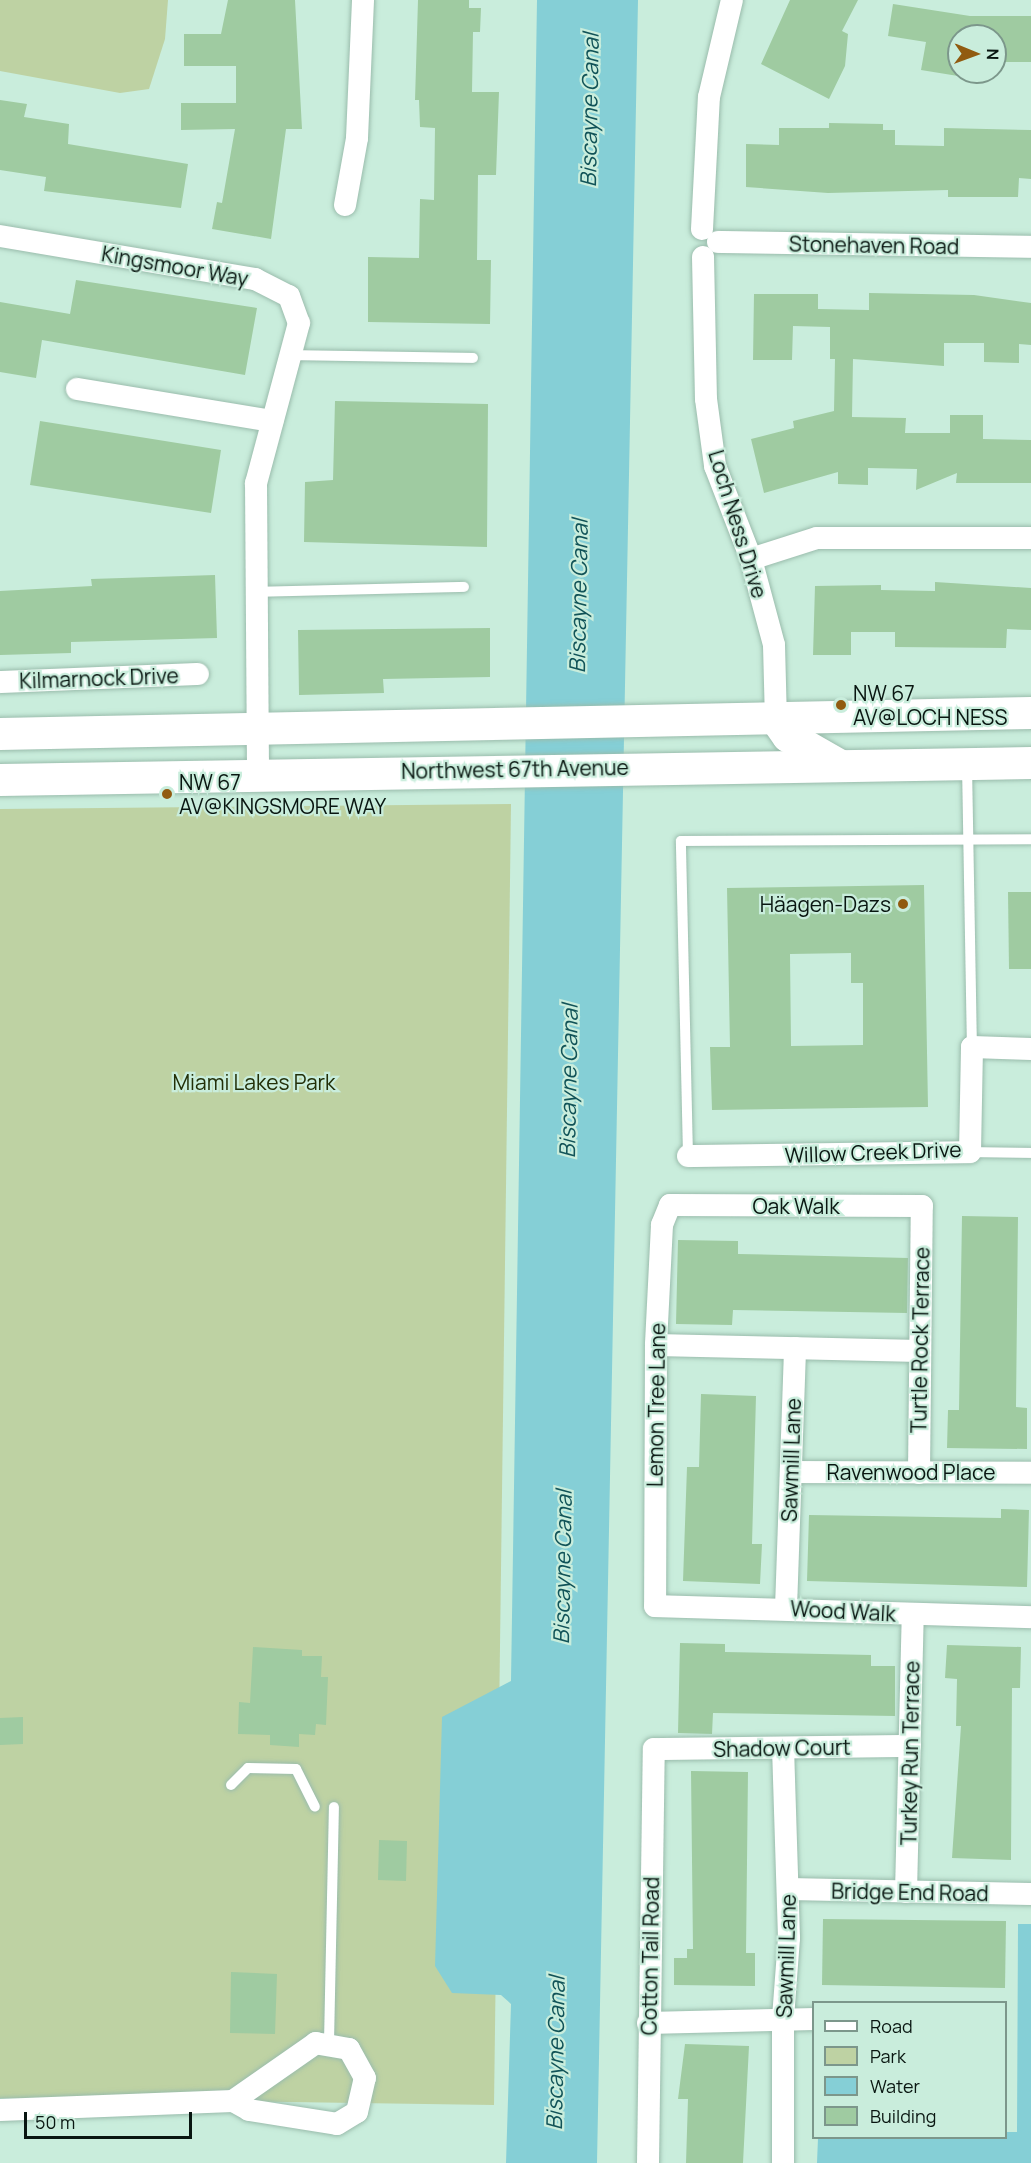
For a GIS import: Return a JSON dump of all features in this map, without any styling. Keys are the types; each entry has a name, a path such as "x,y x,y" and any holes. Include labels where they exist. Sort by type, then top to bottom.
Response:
{"main road":[{"name":"Northwest 67th Avenue","path":"0,734 411,728 1031,713"},
{"path":"706,767 767,736 776,719 788,736 848,768"},
{"name":"Northwest 67th Avenue","path":"0,780 640,766 848,768 1031,763"}],"street":[{"path":"345,206 357,138 363,0"},
{"name":"Loch Ness Drive","path":"732,0 709,97 706,399 715,466 751,559 774,645 776,719"},
{"name":"Kingsmoor Way","path":"0,236 255,279 289,296 299,323 256,483 258,776"},
{"name":"Stonehaven Road","path":"708,243 1031,248"},
{"path":"77,389 272,421"},
{"path":"751,559 817,538 1031,538"},
{"name":"Kilmarnock Drive","path":"0,682 198,674"},
{"path":"972,1047 1031,1049"},
{"name":"Willow Creek Drive","path":"688,1156 970,1152 972,1047"},
{"name":"Oak Walk","path":"670,1205 922,1206"},
{"name":"Lemon Tree Lane","path":"655,1606 656,1345 663,1225 670,1205"},
{"name":"Turtle Rock Terrace","path":"919,1473 922,1206"},
{"path":"656,1345 920,1351"},
{"name":"Sawmill Lane","path":"786,1608 795,1348"},
{"name":"Ravenwood Place","path":"792,1472 1031,1473"},
{"name":"Wood Walk","path":"655,1606 786,1608 913,1615 1031,1617"},
{"name":"Turkey Run Terrace","path":"906,1892 913,1615"},
{"name":"Shadow Court","path":"654,1749 910,1746"},
{"name":"Cotton Tail Road","path":"648,2163 648,2023 654,1749"},
{"name":"Sawmill Lane","path":"783,1749 788,1889 783,2018 783,2163"},
{"name":"Bridge End Road","path":"788,1889 1031,1894"},
{"path":"648,2023 812,2019"},
{"path":"0,2110 233,2100 303,2050 329,2042 341,2044 356,2056 365,2079 362,2102 347,2119 324,2124 249,2110 233,2100"}],"lane":[{"path":"290,355 473,358"},
{"path":"256,592 464,587"},
{"path":"967,765 972,1047"},
{"path":"688,1156 681,841 1031,839"},
{"path":"970,1152 1031,1153"},
{"path":"231,1785 248,1768 296,1769 315,1807"},
{"path":"329,2042 334,1807"}],"green space":[{"path":"0,0 168,0 165,39 149,89 120,93 0,71"},
{"name":"Miami Lakes Park","path":"511,804 494,2105 0,2098 0,809"}],"water":[{"name":"Biscayne Canal","path":"537,0 638,0 597,2163 506,2163 511,2004 501,1995 452,1993 435,1966 442,1717 511,1681"},
{"path":"1018,1924 1031,1924 1031,2163 817,2163 818,2139 1007,2139 1007,2132 1017,2132"}],"building":[{"path":"228,0 295,0 302,129 286,129 271,239 212,229 217,202 222,203 235,129 181,130 181,103 236,103 236,66 184,66 184,34 221,34"},
{"path":"418,0 469,0 469,8 481,8 480,32 473,32 472,92 499,92 496,175 478,175 477,260 491,260 490,324 368,322 368,257 419,258 420,199 434,200 435,128 420,127 419,100 415,100"},
{"path":"790,0 858,0 842,31 848,34 845,66 829,99 761,64"},
{"path":"893,4 970,16 1031,16 1031,62 1007,62 1007,24 947,24 947,74 921,70 926,42 888,36"},
{"path":"0,100 27,104 24,117 69,124 68,144 188,164 181,208 44,191 46,177 0,170"},
{"path":"829,123 883,124 883,130 895,130 895,145 944,146 944,128 1031,130 1031,179 1019,178 1018,197 948,197 948,190 828,193 746,187 746,144 779,145 779,128 829,128"},
{"path":"76,280 257,308 245,375 42,340 36,378 0,372 0,302 70,314"},
{"path":"869,293 974,295 1031,303 1031,345 1019,344 1019,363 984,362 984,343 944,343 944,366 853,359 852,417 906,418 905,433 950,433 950,415 983,415 983,439 1031,440 1031,483 956,483 957,473 916,490 917,469 868,468 868,485 838,484 838,472 764,493 751,439 794,428 793,421 834,411 835,359 830,359 830,327 793,326 792,360 753,360 754,294 818,294 818,309 869,310"},
{"path":"335,401 488,404 487,547 304,542 305,482 333,480"},
{"path":"40,421 221,450 211,513 30,485"},
{"path":"215,575 217,638 71,642 71,653 0,655 0,591 92,586 91,579"},
{"path":"935,582 1031,588 1031,630 1007,629 1006,648 895,647 895,632 851,632 851,655 813,655 815,586 881,585 881,590 935,591"},
{"path":"490,628 490,677 383,679 384,693 299,695 298,630"},
{"path":"924,885 928,1107 712,1110 710,1047 730,1047 727,888","holes":["851,953 851,983 863,983 863,1045 791,1046 790,954"]},
{"path":"1008,892 1031,892 1031,969 1009,969"},
{"path":"962,1216 1018,1217 1016,1407 1027,1408 1027,1449 947,1448 948,1410 959,1410"},
{"path":"678,1240 738,1241 738,1254 908,1258 907,1313 733,1310 732,1325 676,1324"},
{"path":"701,1394 756,1396 752,1544 762,1544 760,1584 683,1581 687,1467 699,1467"},
{"path":"1001,1509 1029,1510 1027,1587 807,1581 809,1515 1001,1518"},
{"path":"680,1643 725,1644 725,1652 871,1655 871,1666 895,1666 895,1716 713,1713 712,1734 678,1733"},
{"path":"947,1645 1021,1647 1020,1688 1012,1688 1011,1860 952,1858 961,1726 956,1726 957,1679 945,1678"},
{"path":"253,1647 302,1650 302,1656 322,1656 321,1677 328,1677 326,1725 316,1724 315,1735 299,1734 299,1747 270,1745 270,1735 238,1734 239,1702 250,1703"},
{"path":"23,1717 23,1744 0,1745 0,1718"},
{"path":"691,1771 748,1772 746,1953 755,1953 755,1986 674,1985 674,1958 687,1958 687,1949 693,1949"},
{"path":"379,1840 407,1841 406,1881 378,1880"},
{"path":"823,1919 1006,1921 1005,1988 822,1985"},
{"path":"231,1972 277,1974 275,2034 230,2033"},
{"path":"685,2044 749,2046 743,2163 686,2163 688,2099 678,2099"}],"place":[{"name":"NW 67 AV@LOCH NESS","path":"841,705"},
{"name":"NW 67 AV@KINGSMORE WAY","path":"167,794"},
{"name":"Häagen-Dazs","path":"903,904"}]}
